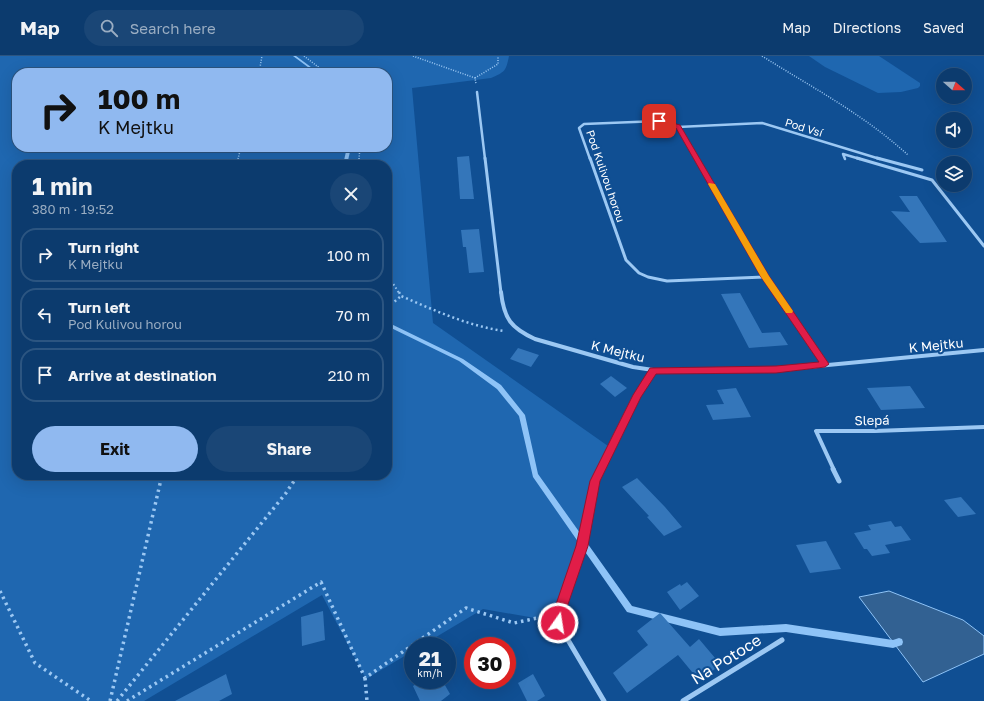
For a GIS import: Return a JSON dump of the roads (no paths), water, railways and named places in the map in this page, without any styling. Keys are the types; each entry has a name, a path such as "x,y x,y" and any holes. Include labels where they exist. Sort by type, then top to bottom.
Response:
{"street":[{"name":"K Mejtku","path":"477,92 503,310 511,323 520,332 535,339 614,362 653,370 776,370 825,364 889,360 984,350"},
{"name":"Pod Kulivou horou","path":"678,126 659,121 584,124 579,128 626,260 639,274 650,278 667,281 765,277"},
{"name":"Pod Vsí","path":"678,126 762,123 910,168 922,170"},
{"path":"678,126 765,277 825,364"},
{"path":"845,159 843,154 932,180 984,246"},
{"path":"604,701 560,628 558,623 559,613 582,546 595,481 637,395 653,370"},
{"name":"Slepá","path":"839,481 816,431 875,431 984,426"},
{"name":"Na Potoce","path":"683,701 782,640"}],"waterway":[{"path":"294,56 311,68"},
{"path":"346,160 348,152"},
{"path":"392,326 461,360 499,387 522,415 535,475 630,609 720,632 786,628 893,644 899,642"}]}
